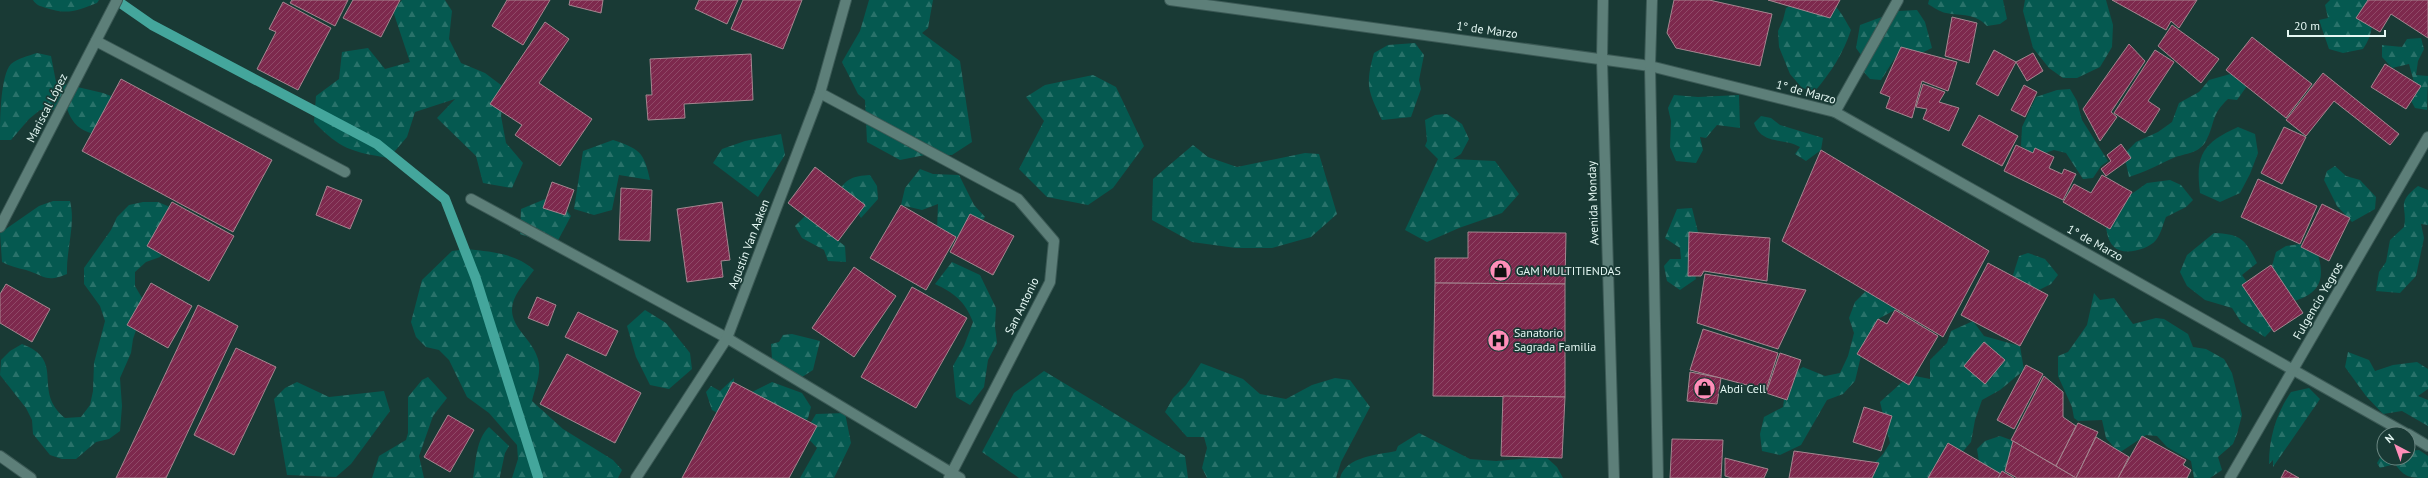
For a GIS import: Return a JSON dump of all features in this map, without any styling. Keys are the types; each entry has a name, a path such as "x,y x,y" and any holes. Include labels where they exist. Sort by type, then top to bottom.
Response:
{"street":[{"name":"Mariscal López","path":"0,227 117,0"},
{"name":"Agustín Van Aaken","path":"636,478 727,338 820,93 846,0"},
{"name":"1° de Marzo","path":"1170,0 1650,66 1835,112 2394,426"},
{"name":"Avenida Monday","path":"1603,0 1602,60 1614,478"},
{"path":"1652,0 1650,66 1658,478"},
{"path":"1835,112 1898,0"},
{"path":"96,41 345,172"},
{"name":"San Antonio","path":"820,93 1018,200 1054,241 1050,282 953,477"},
{"name":"Fulgencio Yegros","path":"2230,478 2428,137"},
{"path":"471,199 727,338 953,477"},
{"name":"1° de Marzo","path":"2416,439 2428,446"},
{"path":"0,456 31,478"}],"green space":[{"path":"33,0 99,0 97,3 66,12 42,7"},
{"path":"402,0 445,0 452,11 449,39 461,63 485,73 505,88 501,116 506,143 523,163 512,188 483,183 476,156 437,118 455,99 415,112 407,137 389,158 365,154 347,148 331,138 314,122 316,96 339,79 342,52 368,48 385,69 410,62 393,11"},
{"path":"869,0 933,0 928,28 922,33 960,61 972,142 952,155 925,155 900,160 867,142 865,100 858,94 842,62 860,31"},
{"path":"1801,0 1820,0 1832,4 1841,13 1851,30 1836,62 1815,91 1802,88 1790,74 1779,47 1778,31 1786,8"},
{"path":"1929,0 2003,0 2007,19 2000,24 1987,26 1973,17 1941,12 1928,4"},
{"path":"2025,0 2106,0 2113,25 2112,47 2100,67 2077,78 2063,78 2049,68 2033,48 2023,11"},
{"path":"2330,0 2373,0 2371,32 2363,49 2343,53 2329,49 2319,20 2328,18 2325,5"},
{"path":"1917,10 1925,22 1932,48 1913,57 1895,58 1881,80 1870,79 1863,71 1864,59 1856,48 1860,25 1898,11"},
{"path":"2421,38 2424,49 2418,61 2416,75 2428,76 2427,110 2415,108 2409,97 2414,82 2409,64 2392,68 2382,57 2382,45 2402,47 2407,39"},
{"path":"1415,43 1424,55 1419,80 1421,89 1411,117 1382,120 1369,88 1369,73 1374,53 1388,45"},
{"path":"37,53 51,56 56,82 103,93 116,98 96,135 81,129 72,119 67,109 40,110 29,119 11,140 0,140 1,100 7,70 11,64 17,60"},
{"path":"2241,71 2247,86 2237,100 2228,99 2218,110 2203,146 2195,151 2176,157 2129,177 2124,154 2136,142 2158,132 2172,122 2179,103 2199,92 2209,80"},
{"path":"1093,75 1116,87 1144,146 1113,188 1088,205 1047,197 1019,169 1044,121 1026,97 1045,85"},
{"path":"2070,89 2077,101 2082,120 2108,161 2101,166 2093,178 2083,179 2066,153 2054,150 2045,153 2035,148 2032,153 2021,146 2022,127 2036,97 2057,90"},
{"path":"1674,95 1698,97 1739,95 1740,128 1717,125 1706,138 1700,137 1703,150 1696,163 1676,161 1670,147 1671,121 1668,108"},
{"path":"1447,114 1462,124 1469,139 1461,154 1453,159 1495,161 1519,194 1502,213 1459,228 1427,242 1405,230 1438,159 1425,146 1427,141 1425,120 1435,115"},
{"path":"1761,116 1771,118 1780,125 1823,138 1821,150 1806,161 1795,154 1800,147 1762,135 1754,123"},
{"path":"2238,127 2255,134 2258,153 2250,174 2240,193 2220,202 2200,193 2199,168 2201,159 2204,151 2209,145 2226,133"},
{"path":"781,134 785,155 758,197 713,163 722,149 745,141"},
{"path":"613,140 629,146 639,152 643,157 650,180 619,175 612,210 594,215 574,209 583,151"},
{"path":"1193,145 1208,157 1237,167 1305,153 1319,154 1337,214 1311,237 1272,248 1236,248 1192,242 1152,220 1153,179"},
{"path":"2335,166 2346,176 2360,180 2376,197 2375,209 2352,222 2337,206 2324,180 2327,171"},
{"path":"920,169 933,174 959,175 974,205 985,217 974,231 948,241 937,231 938,204 922,210 901,205 905,188"},
{"path":"870,175 877,186 878,199 861,218 852,205 837,194 844,184 850,179"},
{"path":"2170,180 2181,185 2193,200 2186,207 2166,217 2158,238 2147,247 2135,251 2123,251 2114,247 2108,238 2104,222 2126,198 2147,183"},
{"path":"2418,186 2428,190 2428,225 2421,224 2424,238 2416,276 2400,293 2376,291 2379,272 2386,262 2390,240 2404,227 2405,201 2411,192"},
{"path":"555,195 571,216 555,246 520,234 521,209"},
{"path":"53,201 70,201 72,210 67,274 60,277 46,278 2,262 0,233 39,206"},
{"path":"143,202 158,202 170,207 169,245 160,257 146,262 135,272 135,286 142,298 142,313 133,339 131,353 120,378 122,406 120,431 109,439 96,442 76,459 62,459 50,455 33,434 32,420 26,408 0,375 1,360 10,351 22,344 35,351 43,359 46,368 50,397 55,407 65,418 81,417 90,405 93,391 94,363 105,321 100,306 84,284 84,268 111,230 117,217 129,205"},
{"path":"1692,208 1700,240 1689,250 1696,279 1680,290 1667,281 1664,266 1670,259 1681,259 1680,248 1665,238 1677,209"},
{"path":"805,216 845,246 846,262 828,261 824,250 802,238 795,226"},
{"path":"2214,233 2230,235 2241,239 2249,248 2257,263 2242,275 2277,324 2265,337 2241,322 2232,308 2205,300 2187,286 2180,272 2187,255"},
{"path":"2300,244 2318,255 2321,272 2320,279 2318,286 2314,291 2291,302 2282,282 2270,273 2276,252 2286,246"},
{"path":"468,249 503,254 527,264 534,270 517,293 512,308 516,324 532,346 538,359 539,375 532,401 563,429 613,460 622,470 618,478 512,478 518,459 517,445 489,413 467,397 449,360 439,350 426,347 416,337 411,322 422,280 452,251"},
{"path":"2028,253 2045,259 2058,275 2051,284 2033,293 2023,288 2013,275 2019,256"},
{"path":"952,262 980,275 996,308 995,327 997,343 988,360 984,387 970,405 956,397 953,366 964,346 973,322 966,308 958,298 935,284"},
{"path":"1875,282 1893,291 1895,310 1878,319 1861,356 1855,381 1843,394 1827,400 1801,445 1780,455 1762,451 1760,434 1764,417 1783,407 1787,378 1803,367 1825,376 1840,373 1848,356 1854,333 1849,318 1855,302"},
{"path":"2094,293 2100,300 2114,298 2133,324 2156,318 2164,319 2188,334 2193,347 2206,349 2224,359 2232,373 2242,415 2233,444 2218,457 2222,470 2210,478 2194,478 2191,461 2167,447 2157,436 2146,435 2119,453 2106,438 2102,420 2078,421 2074,418 2072,407 2058,376 2058,356 2068,352 2087,325"},
{"path":"645,310 666,323 690,353 692,369 669,389 650,385 636,357 627,326"},
{"path":"1973,321 1984,336 2020,346 2024,370 2000,390 1982,400 1975,420 1971,442 1952,464 1932,478 1871,478 1867,471 1883,454 1890,443 1880,402 1910,375 1930,379 1930,360 1947,343 1951,331"},
{"path":"792,334 820,341 813,370 802,377 772,359 771,344 779,342 783,335"},
{"path":"2348,352 2369,360 2375,371 2393,365 2417,362 2428,369 2428,389 2418,396 2428,400 2428,426 2402,411 2383,414 2366,396 2345,367"},
{"path":"1201,363 1243,379 1260,394 1286,399 1312,385 1335,378 1350,380 1370,407 1341,462 1336,478 1207,478 1202,468 1207,448 1204,437 1187,437 1165,412 1173,398 1186,385"},
{"path":"1044,371 1185,456 1188,478 1019,478 982,452 1014,393"},
{"path":"428,377 447,398 433,416 419,456 424,478 372,478 379,456 406,440 408,433 408,397 422,380"},
{"path":"734,378 734,402 727,418 712,410 706,392 711,386 720,391"},
{"path":"297,382 329,397 384,391 390,411 351,464 336,477 287,475 274,399 285,388"},
{"path":"772,382 802,393 811,407 808,418 792,432 752,392"},
{"path":"2309,388 2320,399 2273,467 2273,460 2269,464 2270,445 2274,426 2281,409 2291,392"},
{"path":"845,413 851,443 834,478 800,478 817,448 804,434 816,414"},
{"path":"489,427 509,446 505,453 500,478 473,478 479,444 481,438"},
{"path":"1419,433 1470,459 1496,461 1546,457 1557,467 1563,478 1340,478 1343,471 1356,461 1396,451 1398,446"},
{"path":"2000,436 2011,440 2017,454 2014,468 1994,476 1980,468 1977,449 1985,441"},
{"path":"2416,450 2419,450 2428,456 2428,478 2417,478 2405,475 2397,466 2416,466"}],"building":[{"path":"292,0 348,0 335,26 290,3"},
{"path":"353,0 400,0 381,37 343,18"},
{"path":"507,0 550,0 523,45 492,26"},
{"path":"570,0 603,0 601,13 569,5"},
{"path":"699,0 738,0 727,24 695,9"},
{"path":"743,0 802,0 783,49 731,29"},
{"path":"1674,0 1709,0 1772,14 1760,66 1676,48 1667,33"},
{"path":"1768,0 1840,0 1830,18"},
{"path":"2112,0 2197,0 2179,28 2171,21 2166,30"},
{"path":"2368,0 2428,0 2428,38 2391,14 2380,32 2356,18"},
{"path":"283,2 331,28 298,90 257,69 276,32 269,29"},
{"path":"1952,17 1977,23 1969,63 1945,56"},
{"path":"545,22 569,39 539,83 592,119 560,166 515,135 522,125 490,104"},
{"path":"2172,25 2219,59 2201,83 2158,46"},
{"path":"2252,37 2312,84 2286,118 2226,70"},
{"path":"2129,44 2145,61 2111,112 2117,117 2100,141 2083,109"},
{"path":"1901,47 1957,62 1948,91 1922,81 1912,118 1886,108 1890,97 1880,93"},
{"path":"1994,50 2016,62 1998,96 1976,84"},
{"path":"2155,50 2174,62 2148,101 2160,109 2145,133 2114,113"},
{"path":"2033,53 2043,71 2027,81 2016,62"},
{"path":"751,54 753,100 684,104 685,118 648,120 646,95 652,95 650,59"},
{"path":"2385,64 2421,86 2406,109 2371,87"},
{"path":"2323,73 2399,134 2390,145 2334,101 2306,136 2286,120"},
{"path":"121,79 272,160 233,232 82,151"},
{"path":"1923,84 1945,92 1939,102 1959,108 1949,131 1923,119 1927,109 1916,107"},
{"path":"2024,85 2037,92 2025,117 2011,110"},
{"path":"1979,115 2018,136 2002,166 1962,145"},
{"path":"2284,127 2306,137 2282,184 2261,173"},
{"path":"2121,144 2131,158 2106,176 2101,169 2111,161 2107,155"},
{"path":"2016,145 2033,153 2035,148 2054,157 2049,168 2062,174 2064,169 2076,174 2063,200 2004,171"},
{"path":"1821,150 1989,251 1943,337 1782,241"},
{"path":"815,167 865,205 838,241 788,203"},
{"path":"2102,175 2132,192 2110,229 2063,202 2074,184 2091,193"},
{"path":"2258,179 2317,206 2300,244 2241,217"},
{"path":"552,182 574,190 565,215 543,208"},
{"path":"327,186 362,200 350,229 316,215"},
{"path":"621,188 652,190 650,241 619,240"},
{"path":"172,202 234,236 209,281 147,246"},
{"path":"722,202 730,260 721,261 723,277 687,282 677,209"},
{"path":"2322,204 2350,218 2329,261 2301,247"},
{"path":"901,205 956,237 926,290 870,258"},
{"path":"970,214 1014,236 993,275 950,252"},
{"name":"GAM MULTITIENDAS","path":"1468,232 1566,233 1565,284 1435,283 1435,258 1468,258"},
{"path":"1689,232 1770,238 1767,281 1704,271 1701,276 1688,276"},
{"path":"1988,263 2048,295 2020,346 1961,315"},
{"path":"2271,265 2303,313 2274,332 2242,285"},
{"path":"854,267 896,296 854,357 812,328"},
{"path":"1705,274 1806,290 1778,349 1697,323"},
{"path":"151,283 192,306 168,348 127,325"},
{"name":"Sanatorio Sagrada Familia","path":"1435,283 1565,284 1565,397 1433,396"},
{"path":"6,284 50,309 32,342 0,323 0,294"},
{"path":"912,287 967,318 916,408 861,377"},
{"path":"537,297 556,305 548,326 528,318"},
{"path":"198,305 238,326 166,478 116,478"},
{"path":"1895,310 1938,336 1909,385 1857,354 1878,319 1887,324"},
{"path":"578,312 618,331 606,356 565,337"},
{"path":"1703,329 1778,353 1766,390 1690,370"},
{"path":"1984,342 2005,360 1985,384 1964,366"},
{"path":"236,348 276,367 234,455 194,435"},
{"path":"1780,353 1801,360 1787,400 1766,393"},
{"path":"567,354 641,393 615,443 540,404"},
{"path":"2026,365 2043,374 2014,429 1997,420"},
{"name":"Abdi Cell","path":"1690,372 1721,378 1717,404 1687,401"},
{"path":"2044,376 2063,392 2063,417 2076,426 2056,466 2011,440"},
{"path":"733,382 817,426 789,478 682,478"},
{"path":"1503,396 1565,397 1562,458 1501,456"},
{"path":"1864,407 1892,416 1881,451 1853,442"},
{"path":"448,415 474,430 450,472 424,457"},
{"path":"2078,423 2098,432 2076,478 2056,466"},
{"path":"2142,436 2186,460 2183,465 2191,470 2187,478 2118,478"},
{"path":"2096,437 2129,457 2118,478 2076,478"},
{"path":"1672,439 1723,440 1721,478 1670,478"},
{"path":"2013,441 2076,478 2017,478 2005,471"},
{"path":"1948,443 2001,474 1999,478 1928,478"},
{"path":"1794,451 1879,463 1872,478 1789,478"},
{"path":"1725,458 1768,469 1764,478 1732,478 1725,476"},
{"path":"2285,470 2299,478 2281,478"},
{"path":"2002,471 2014,478 1998,478"}],"waterway":[{"path":"116,0 152,25 377,144 445,199 476,279 538,477"}],"place":[{"name":"GAM MULTITIENDAS","path":"1500,271"},
{"name":"Sanatorio Sagrada Familia","path":"1499,340"},
{"name":"Abdi Cell","path":"1704,389"}]}
